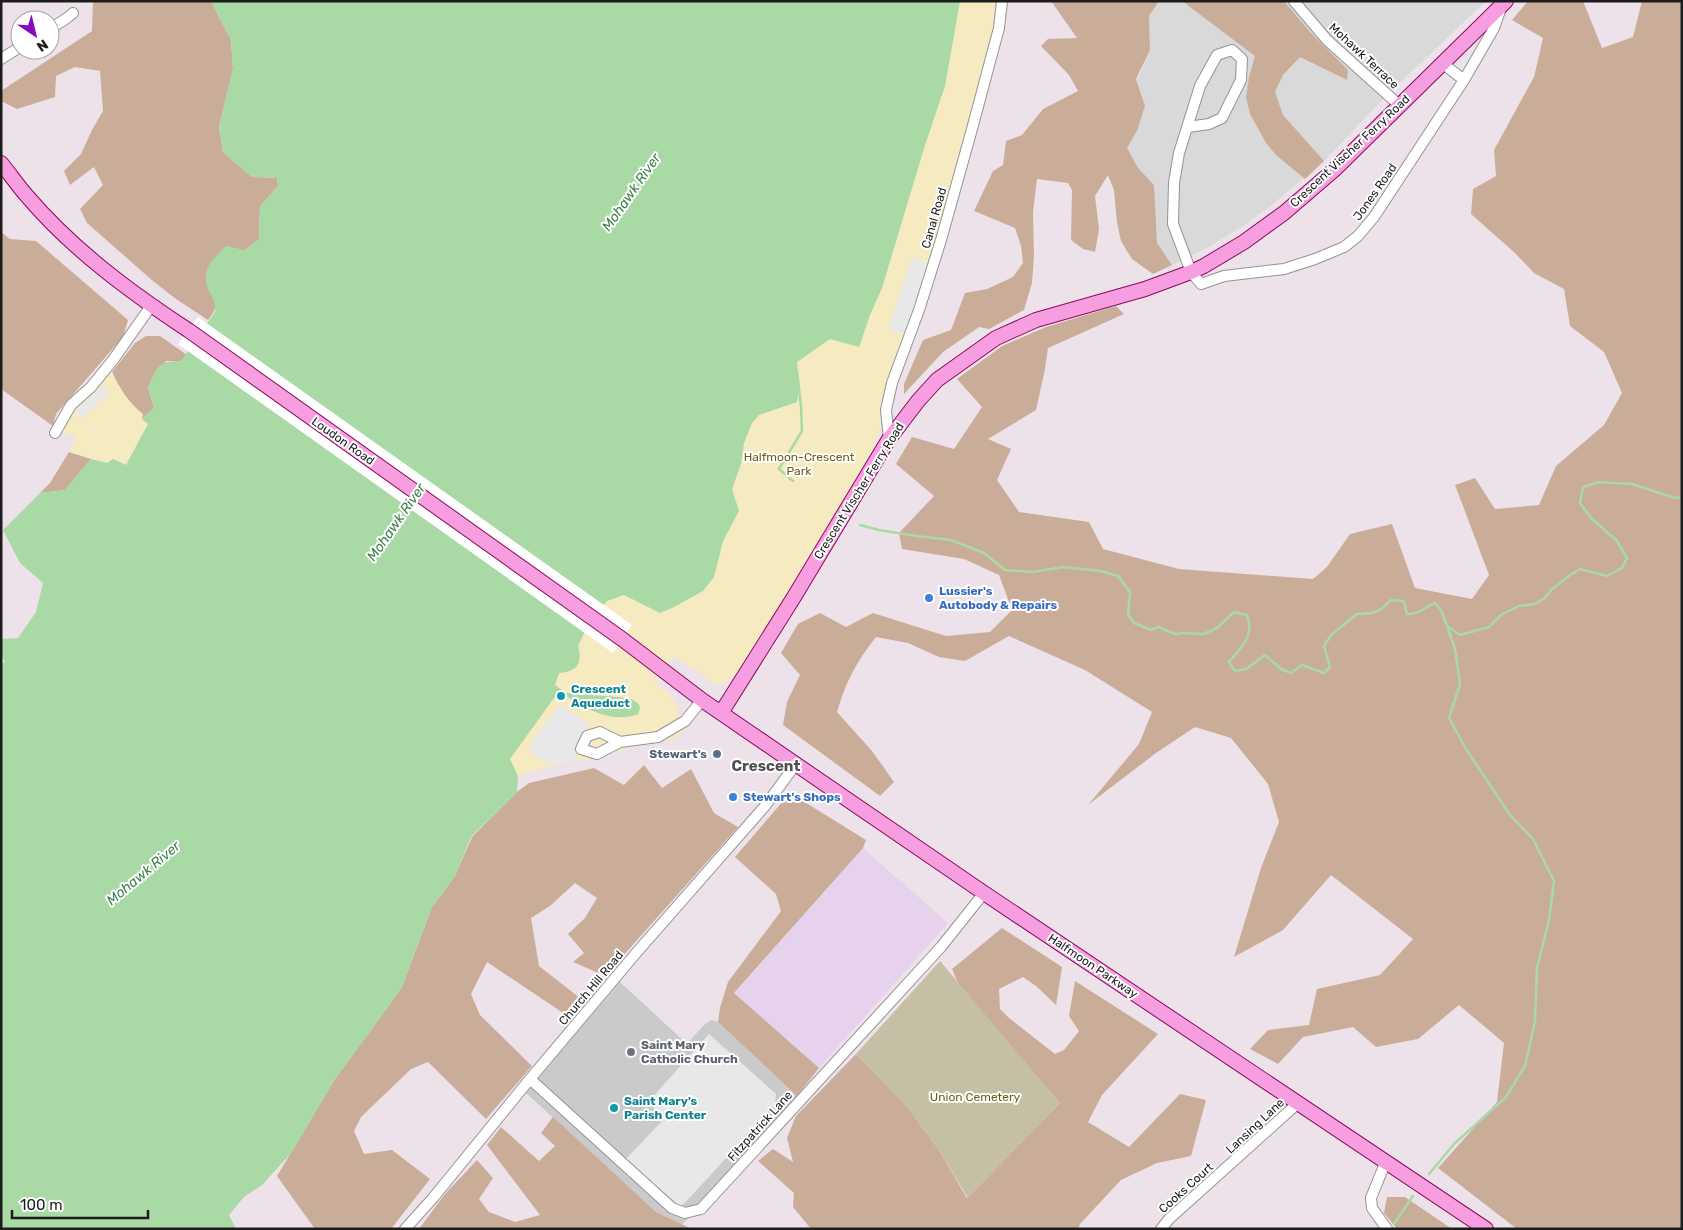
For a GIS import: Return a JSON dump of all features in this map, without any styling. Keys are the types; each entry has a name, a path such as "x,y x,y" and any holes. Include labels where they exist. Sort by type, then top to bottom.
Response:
{"main road":[{"name":"Crescent Vischer Ferry Road","path":"721,713 794,597 889,439 937,380 996,338 1036,320 1145,289 1191,272 1244,242 1284,213 1334,170 1504,3"},
{"name":"Loudon Road","path":"1,163 26,196 55,226 119,282 622,638 702,700"},
{"name":"Halfmoon Parkway","path":"702,700 984,893 1486,1229"}],"street":[{"name":"Canal Road","path":"889,439 886,410 892,383 919,310 941,240 999,28 1002,1"},
{"name":"Mohawk Terrace","path":"1294,1 1327,40 1400,105"},
{"name":"Jones Road","path":"1191,272 1201,284 1224,276 1284,268 1344,248 1358,236 1374,216 1464,80 1494,28 1504,3"},
{"path":"60,23 73,12"},
{"path":"1188,127 1209,124 1222,118 1241,80 1242,59 1232,50 1217,55 1200,86 1179,153 1174,183 1173,224 1191,272"},
{"path":"1442,63 1464,80"},
{"path":"55,433 71,405 91,387 113,360 151,306"},
{"path":"620,742 658,737 684,721 702,700"},
{"name":"Church Hill Road","path":"405,1229 631,960 765,806 796,764"},
{"name":"Fitzpatrick Lane","path":"530,1079 672,1208 685,1213 700,1209 941,947 984,893"},
{"name":"Lansing Lane","path":"1230,1166 1297,1104"},
{"path":"1386,1161 1371,1198 1372,1208 1387,1229"},
{"name":"Cooks Court","path":"1161,1229 1169,1219 1230,1166"}],"shaded area":[{"path":"93,1 211,1 231,40 233,69 219,127 223,152 252,177 277,178 278,186 260,206 259,239 245,250 210,264 207,281 215,305 214,312 208,320 153,281 87,223 80,209 103,185 94,167 70,185 64,171 81,154 103,111 100,71 75,67 56,76 55,97 17,109 1,101 1,91 48,60 60,60 60,52 92,31"},
{"path":"1051,1 1159,1 1149,16 1150,50 1136,79 1145,106 1137,131 1127,148 1138,168 1154,185 1157,243 1172,265 1153,274 1132,259 1121,241 1114,190 1108,175 1095,196 1099,229 1095,252 1083,249 1071,240 1072,190 1068,183 1037,179 1033,212 1034,256 1032,283 1024,310 989,329 979,327 943,352 904,394 904,384 923,340 951,330 965,293 987,289 1013,277 1023,263 1021,246 1015,228 974,211 993,171 1003,165 1006,141 1022,135 1043,109 1078,91 1069,75 1041,46 1048,39 1077,38"},
{"path":"1159,1 1486,1 1388,94 1324,161 1273,204 1243,226 1207,248 1153,274 1132,259 1121,241 1114,190 1108,175 1137,131 1145,106 1137,81 1150,50 1149,16"},
{"path":"1182,1 1284,1 1310,32 1348,70 1347,80 1300,57 1283,75 1275,92 1283,115 1324,161 1305,179 1276,155 1266,143 1250,114 1246,97 1255,56"},
{"path":"1528,1 1583,1 1602,48 1633,37 1642,1 1682,1 1682,1229 1517,1229 1438,1168 1497,1102 1504,1043 1459,1005 1418,1039 1376,1047 1353,1027 1303,1037 1278,1064 1250,1049 1268,1030 1309,1025 1317,989 1380,975 1413,939 1331,875 1283,930 1234,957 1261,868 1279,822 1268,784 1231,738 1195,727 1156,753 1088,805 1139,744 1152,712 1085,670 1009,636 965,661 939,657 908,643 876,637 852,673 837,712 872,751 894,782 880,796 783,725 787,702 800,675 781,653 798,624 820,613 846,627 873,613 946,636 990,632 1012,610 999,575 964,559 902,549 899,533 934,496 896,464 912,437 954,449 982,407 957,379 1002,346 1046,327 1116,306 1124,314 1048,348 1036,410 988,439 1011,449 997,480 1019,512 1089,522 1103,549 1179,569 1313,579 1327,567 1350,534 1392,524 1415,588 1472,599 1489,575 1455,485 1475,478 1495,509 1539,505 1556,466 1604,425 1622,393 1604,352 1570,326 1564,289 1534,273 1515,253 1471,214 1473,189 1496,176 1494,150 1534,77 1543,38 1512,20"},
{"path":"1,232 10,239 36,241 128,320 123,337 56,414 53,426 1,389"},
{"path":"912,258 930,264 906,335 889,328"},
{"path":"146,336 160,336 187,355 181,361 166,361 148,388 154,408 142,419 142,414 124,395 112,372 135,343"},
{"path":"103,385 110,392 82,419 75,412"},
{"path":"69,452 91,459 65,490 40,493 50,483"},
{"path":"560,705 590,724 575,751 577,759 552,765 529,752 534,745 531,742"},
{"path":"644,765 662,788 691,769 714,813 738,827 605,976 573,962 584,953 568,934 585,918 597,898 575,883 550,906 531,918 539,966 585,1002 569,1017 487,962 471,994 480,1015 532,1066 486,1119 428,1062 411,1069 361,1117 354,1131 364,1154 392,1150 430,1179 391,1229 315,1229 277,1176 335,1079 401,989 432,907 455,876 472,837 517,792 529,783 594,768 624,785"},
{"path":"790,793 866,840 863,848 734,993 819,1068 797,1096 718,1022 728,982 781,911 776,894 735,857"},
{"path":"863,848 948,923 819,1068 734,994"},
{"path":"1002,928 1062,967 1056,1005 1036,986 1023,977 999,989 1000,1009 1055,1054 1064,1050 1079,1031 1069,1016 1075,981 1158,1034 1102,1095 1088,1122 1129,1147 1180,1094 1206,1100 1191,1156 1157,1163 1121,1180 1080,1224 1078,1229 811,1229 793,1207 794,1193 758,1161 773,1149 793,1162 787,1138 796,1116 856,1054 905,1104 939,1150 967,1198 1060,1103 959,986 952,969"},
{"path":"620,982 687,1044 711,1020 718,1022 797,1096 682,1225 656,1212 526,1093"},
{"path":"709,1034 776,1094 775,1105 681,1207 625,1160 663,1120 653,1107 651,1099"},
{"path":"553,1117 656,1212 692,1229 419,1229 445,1194 477,1160 493,1178 479,1199 489,1212 515,1222 540,1215 487,1145 501,1127 539,1161 555,1146 541,1133"},
{"path":"1387,1197 1405,1197 1452,1229 1397,1229 1384,1213"}],"green space":[{"name":"Halfmoon-Crescent Park","path":"960,1 1002,1 999,28 875,444 837,513 785,601 741,668 731,679 721,684 714,683 674,656 655,683 673,698 684,731 675,738 664,742 633,747 597,758 569,761 518,776 509,759 559,691 575,703 593,711 602,714 632,717 583,695 566,693 555,685 559,673 581,656 578,646 590,621 607,601 624,595 660,613 703,591 714,577 723,541 739,511 732,489 741,464 744,443 752,423 759,415 797,401 799,390 797,362 830,338 859,347 882,288 925,145 945,86"},
{"path":"112,372 125,395 143,414 142,419 148,424 126,465 114,459 107,463 69,452 77,437 61,432 69,416"},
{"name":"Union Cemetery","path":"940,961 1060,1103 968,1198 939,1150 905,1104 856,1054"}],"water":[{"name":"Mohawk River","path":"211,1 960,1 945,86 925,145 882,288 859,347 830,339 797,362 799,390 797,402 759,415 752,423 744,443 741,464 732,489 739,511 723,541 714,577 703,591 660,613 624,595 607,601 590,621 578,646 580,657 577,666 570,671 559,673 555,685 566,693 630,698 639,704 638,714 628,717 607,716 586,708 559,691 510,759 518,776 517,792 471,837 455,876 432,907 401,989 335,1079 292,1152 262,1185 244,1197 229,1215 236,1229 1,1229 1,664 5,662 1,654 1,639 18,638 36,612 43,583 20,563 3,530 40,493 65,490 91,459 107,463 113,459 126,465 148,424 142,419 154,408 148,388 153,375 159,367 167,362 181,361 215,312 214,301 206,280 210,264 226,246 245,250 259,239 260,206 278,186 277,178 252,177 223,152 219,127 233,69 231,40"}],"pier":[{"path":"198,317 632,625 613,653 178,344"}],"waterway":[{"path":"793,481 779,469 802,431 797,371"},
{"path":"860,525 879,530 951,540 984,553 1005,570 1033,572 1063,567 1101,571 1118,576 1130,592 1128,614 1134,623 1151,630 1158,627 1175,634 1204,634 1217,628 1234,612 1247,615 1249,629 1246,641 1229,662 1235,671 1246,669 1265,655 1281,669 1291,673 1302,665 1324,673 1330,667 1324,646 1332,634 1357,614 1376,612 1391,600 1404,601 1407,614 1418,612 1435,603 1441,610 1447,626 1460,635 1489,627 1501,615 1519,606 1535,604 1580,569 1607,576 1622,568 1627,558 1617,541 1591,518 1580,503 1583,487 1599,482 1632,484 1675,498 1682,497"},
{"path":"1429,1174 1454,1144 1506,1097 1525,1066 1535,1021 1537,968 1549,920 1554,881 1533,839 1510,815 1466,749 1449,718 1460,684 1455,649 1447,626"},
{"path":"1394,1224 1413,1196"}],"place":[{"name":"Lussier's Autobody & Repairs","path":"929,598"},
{"name":"Crescent Aqueduct","path":"561,696"},
{"name":"Stewart's","path":"717,754"},
{"name":"Stewart's Shops","path":"733,797"},
{"name":"Saint Mary Catholic Church","path":"631,1052"},
{"name":"Saint Mary's Parish Center","path":"614,1108"}],"district":[{"name":"Crescent","path":"766,766"}]}
